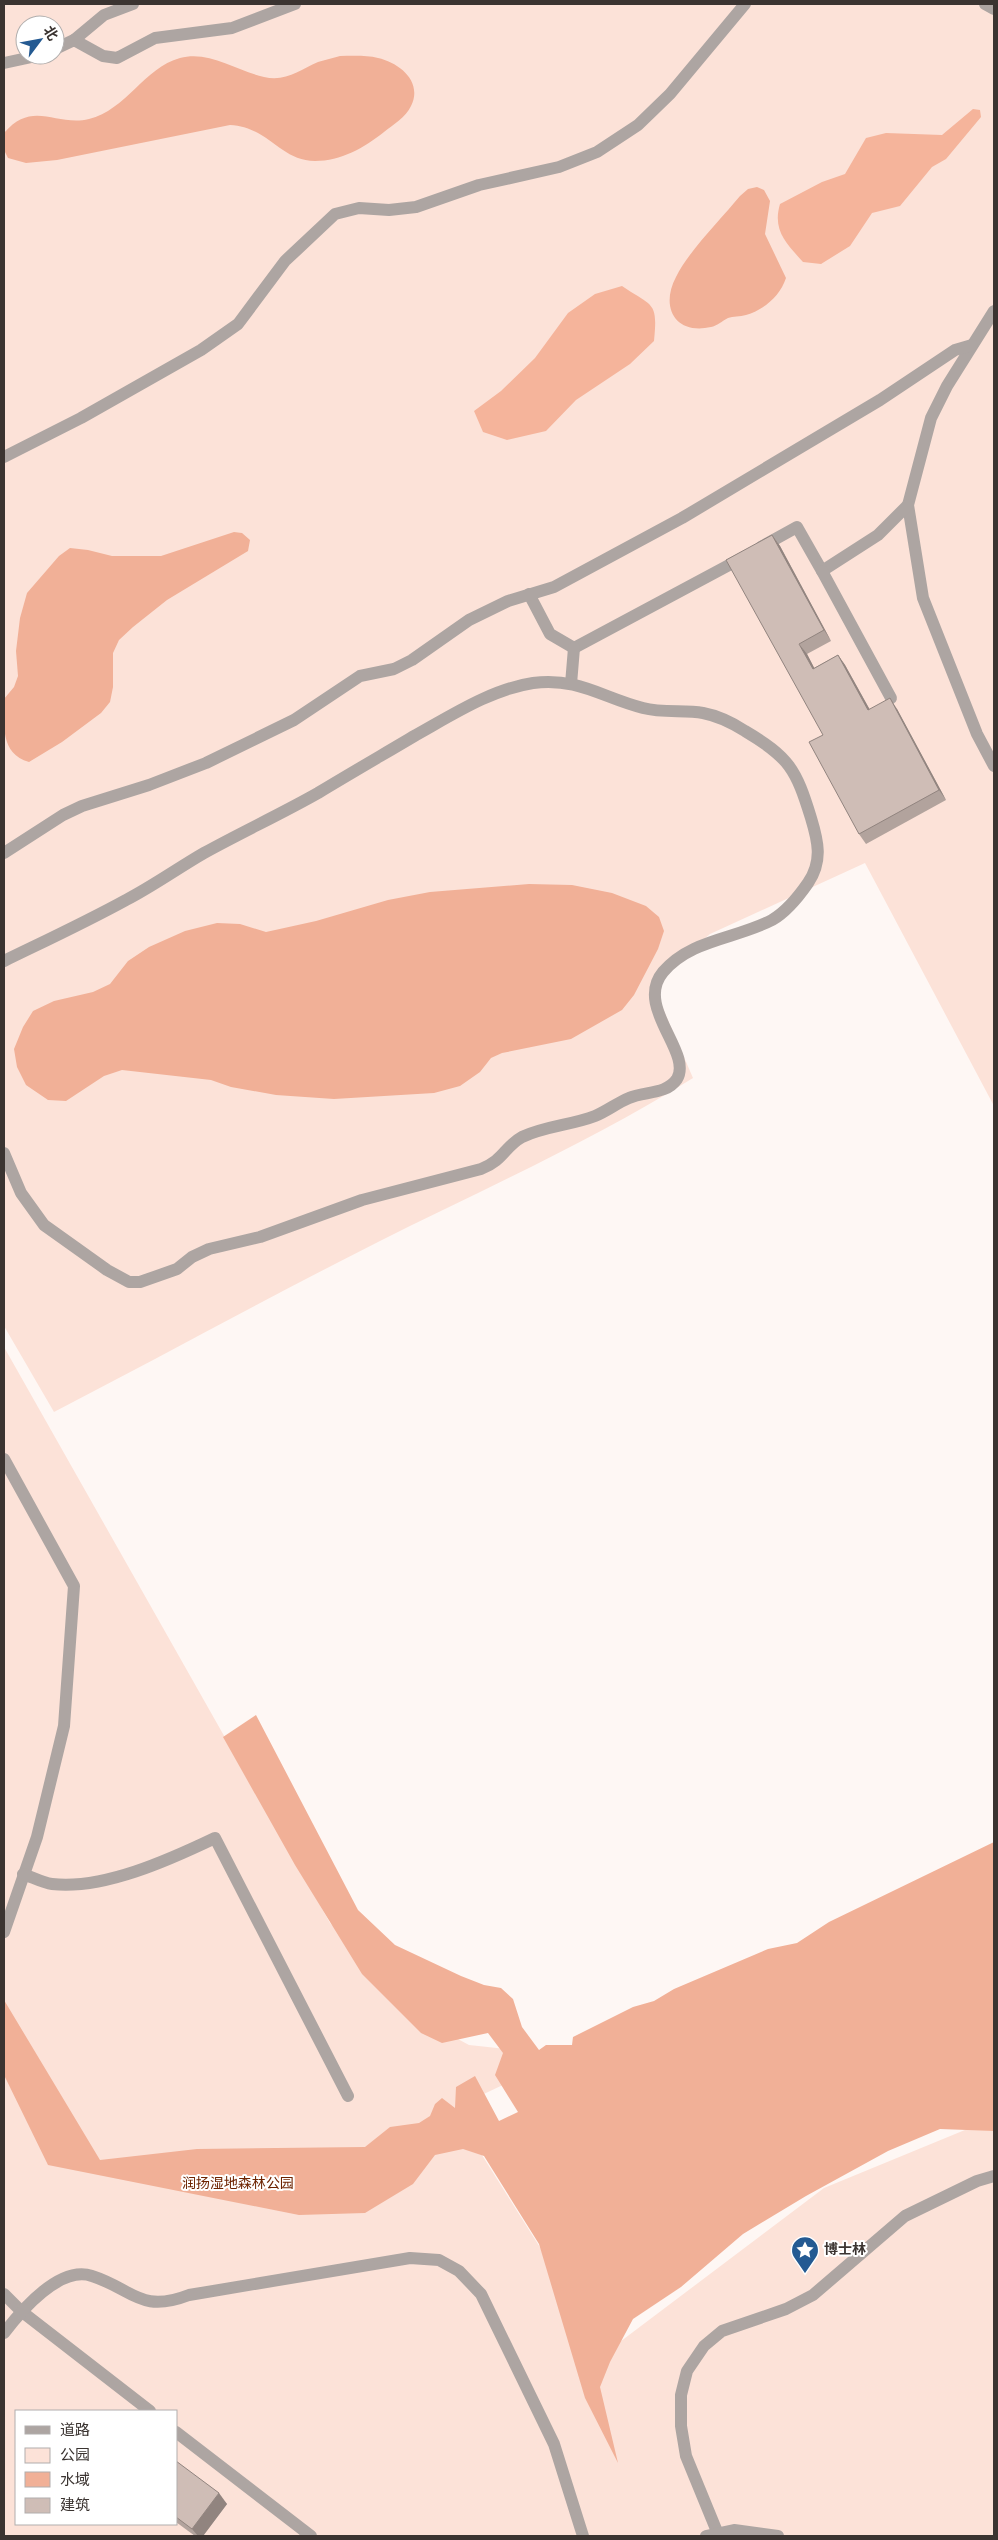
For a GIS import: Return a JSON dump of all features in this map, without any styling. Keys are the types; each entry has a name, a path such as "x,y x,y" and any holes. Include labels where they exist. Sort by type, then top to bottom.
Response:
{"lane":[{"path":"65,44 74,40 104,15 133,4"},
{"path":"74,40 103,56 117,58 155,38 232,28 296,4"},
{"path":"4,457 81,418 201,350 238,324 285,261 334,214 359,208 389,210 416,206 479,185 559,167 597,152 638,125 670,94 745,4"},
{"path":"985,4 994,9"},
{"path":"994,311 972,345 931,418 908,505 923,598 977,734 994,766"},
{"path":"4,853 63,814 82,806 149,785 206,763 294,720 360,676 394,669 412,660 469,620 508,600 554,587 682,518 880,400 955,350 972,345"},
{"path":"822,571 878,535 908,505"},
{"path":"574,648 798,528 890,698"},
{"path":"529,594 550,634 574,648"},
{"path":"571,684 574,648"},
{"path":"4,961 129,899 204,854 277,817 452,715 510,688 535,683 559,682 571,684 607,694 644,708 721,717 774,749 785,759 796,778 819,844 818,864 810,880 786,910 774,919 746,931 714,940 691,951 669,966 660,976 654,989 656,1004 677,1057 679,1070 676,1079 667,1087 652,1093 633,1096 597,1115 523,1137 511,1145 495,1164 362,1200 260,1237 209,1249 192,1257 177,1269 140,1282 128,1282 107,1270 44,1225 21,1193 4,1153"},
{"path":"4,1460 74,1586 64,1726 37,1837 4,1932"},
{"path":"23,1874 51,1884 108,1880 179,1855 215,1838 348,2096"},
{"path":"778,2536 734,2530 712,2535 686,2456 681,2426 681,2395 687,2371 704,2346 722,2331 786,2309 813,2294 905,2216 977,2181 994,2176"},
{"path":"4,2334 22,2311 48,2288 75,2275 91,2275 127,2294 148,2301 171,2302 189,2295 410,2258 439,2260 458,2272 481,2294 554,2444 583,2536"},
{"path":"4,2294 22,2311 149,2410"},
{"path":"178,2434 310,2536"}],"green space":[{"path":"4,4 994,4 994,1106 865,863 710,934 652,983 693,1078 577,1144 337,1263 54,1412 4,1326"},
{"name":"润扬湿地森林公园","path":"4,1347 330,1923 417,2017 469,2045 506,2049 505,2084 471,2100 465,2128 541,2249 580,2372 824,2188 994,2118 994,2536 4,2536"}],"shaded area":[{"path":"973,109 980,110 981,117 946,159 932,167 900,206 872,213 850,246 821,264 803,262 782,236 778,222 780,204 822,182 845,174 866,138 886,133 942,135"},
{"path":"622,286 651,306 655,318 654,341 630,364 576,400 546,431 507,440 483,432 474,411 501,391 535,358 568,313 595,294"}],"water":[{"path":"191,56 212,59 264,77 279,78 299,72 318,62 340,56 373,57 394,64 412,82 414,97 409,110 395,124 360,148 334,159 303,160 292,156 255,131 230,125 57,160 26,163 8,158 4,150 4,133 15,123 35,116 77,121 102,114 114,107 156,70 180,58"},
{"path":"757,187 764,190 770,201 765,234 786,278 780,291 771,301 759,309 746,315 728,318 711,327 688,327 680,323 674,316 670,299 671,288 681,267 740,196 748,189"},
{"path":"234,532 242,533 250,540 248,551 167,600 119,640 113,653 113,687 110,702 101,713 62,742 29,762 13,752 8,745 4,728 4,699 14,687 18,676 16,651 20,618 27,593 59,556 70,548 112,556 161,556"},
{"path":"529,884 572,885 612,893 646,906 659,917 664,931 658,949 634,995 622,1010 571,1039 502,1053 491,1058 480,1072 460,1086 434,1093 334,1099 276,1095 231,1087 211,1080 122,1070 104,1076 66,1101 48,1100 26,1085 17,1067 14,1049 23,1027 33,1011 54,1001 93,992 110,984 128,961 149,947 185,931 217,923 240,924 266,932 316,921 388,900 430,892"},
{"path":"256,1715 358,1910 395,1945 461,1976 484,1985 501,1988 513,1999 522,2027 539,2050 546,2045 572,2045 573,2037 633,2007 654,2001 674,1989 768,1949 797,1943 829,1922 994,1842 994,2131 940,2129 888,2151 806,2196 743,2234 681,2287 633,2319 610,2362 600,2387 618,2463 585,2398 539,2244 484,2156 463,2149 435,2155 413,2184 365,2213 299,2215 48,2165 4,2075 4,2000 100,2160 197,2149 365,2147 390,2127 419,2123 430,2116 435,2104 442,2098 455,2108 456,2087 475,2076 499,2121 518,2112 495,2075 503,2053 488,2033 442,2043 421,2033 362,1974 295,1865 223,1737"}],"building":[{"path":"772,535 824,630 799,644 813,669 838,655 868,710 890,698 939,790 859,834 809,742 823,735 726,560"},
{"path":"178,2462 219,2493 192,2529 178,2518"}],"place":[{"name":"博士林","path":"805,2274"}]}
